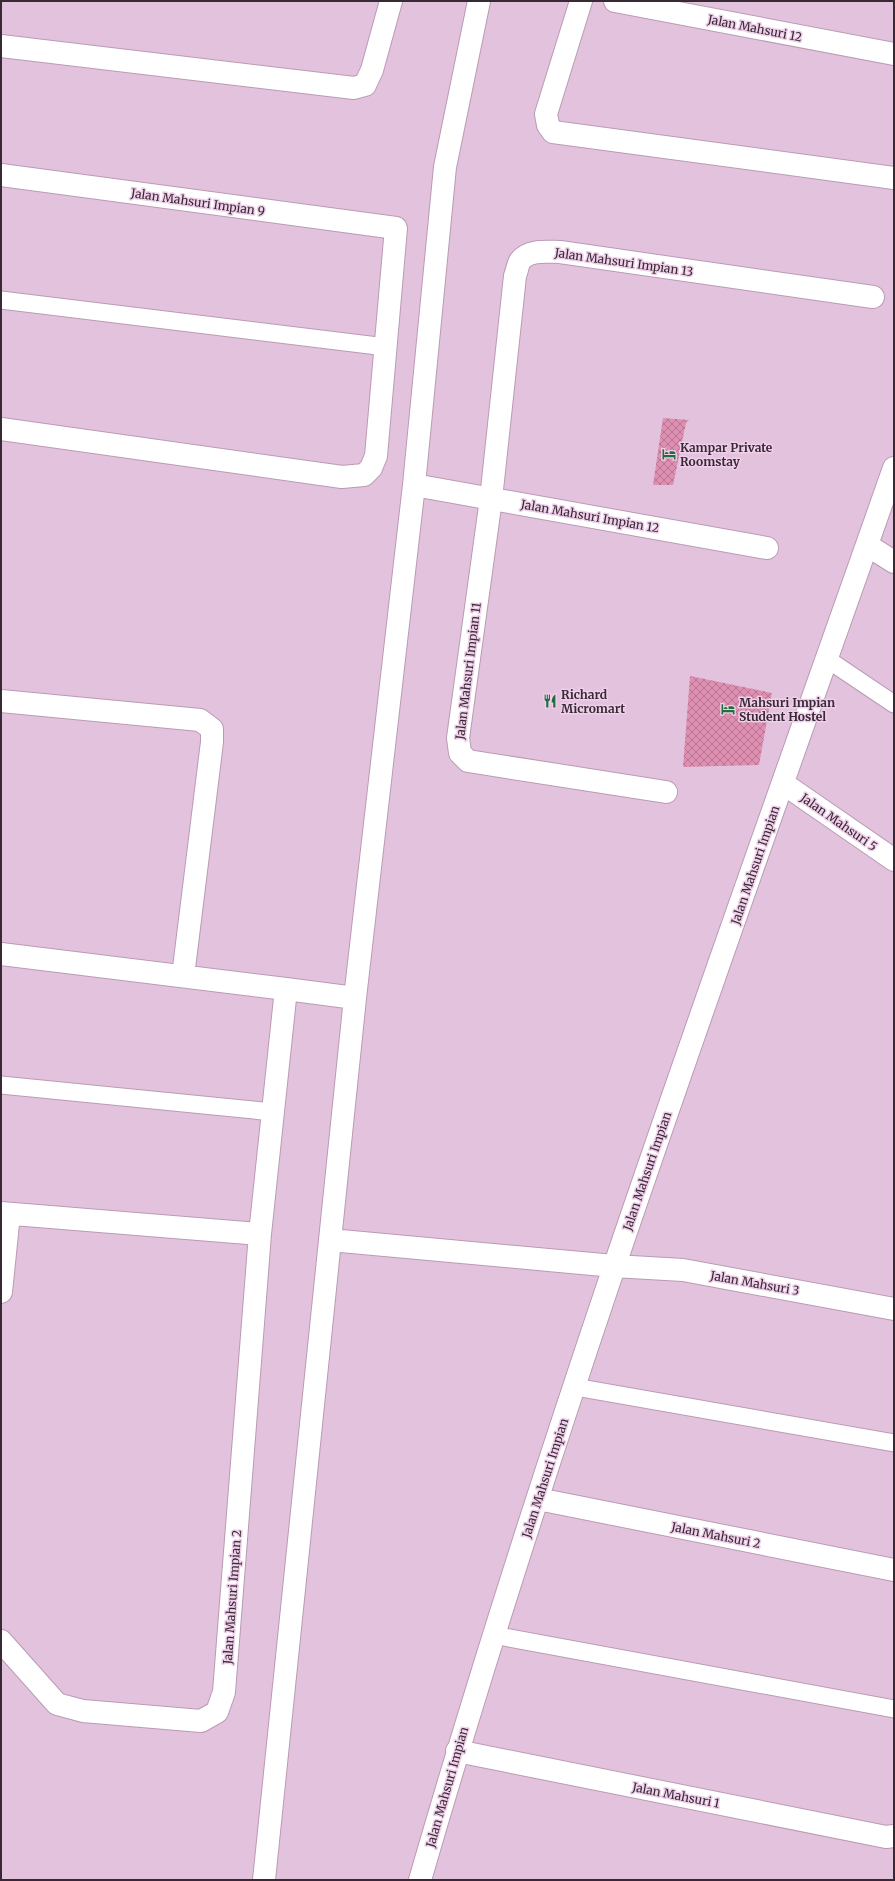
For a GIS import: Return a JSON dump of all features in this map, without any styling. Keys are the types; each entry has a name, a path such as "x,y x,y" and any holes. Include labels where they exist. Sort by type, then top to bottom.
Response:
{"street":[{"path":"1,46 354,88 365,85 372,70 391,1"},
{"path":"264,1880 355,998 414,484 445,167 479,1"},
{"path":"580,1 546,114 548,125 553,132 894,178"},
{"name":"Jalan Mahsuri 12","path":"616,1 894,54"},
{"name":"Jalan Mahsuri Impian 9","path":"1,175 396,228 386,347"},
{"name":"Jalan Mahsuri Impian 13","path":"491,499 516,276 520,261 529,254 543,251 560,252 873,297"},
{"path":"1,429 342,477 364,475 371,468 376,456 386,347"},
{"name":"Jalan Mahsuri Impian","path":"420,1880 457,1751 493,1635 614,1266 894,468"},
{"name":"Jalan Mahsuri Impian 12","path":"414,484 766,548"},
{"name":"Jalan Mahsuri Impian 11","path":"491,499 458,738 460,752 468,761 666,792"},
{"path":"867,545 894,562"},
{"path":"1,701 200,720 212,729 212,742 183,976"},
{"name":"Jalan Mahsuri 5","path":"784,784 894,860"},
{"path":"1,954 355,998"},
{"name":"Jalan Mahsuri Impian 2","path":"1,1641 57,1704 83,1711 201,1721 217,1712 224,1692 260,1234 286,989"},
{"path":"1,1292 5,1213 260,1234"},
{"name":"Jalan Mahsuri 3","path":"330,1240 614,1266 682,1270 894,1308"},
{"name":"Jalan Mahsuri 2","path":"538,1500 894,1570"},
{"name":"Jalan Mahsuri 1","path":"457,1751 886,1836 894,1836"}],"lane":[{"path":"1,300 386,347"},
{"path":"827,659 894,704"},
{"path":"1,1085 273,1112"},
{"path":"575,1387 894,1443"},
{"path":"493,1635 894,1709"}],"building":[{"name":"Kampar Private Roomstay","path":"663,418 689,420 686,423 673,485 653,485"},
{"name":"Mahsuri Impian Student Hostel","path":"690,676 772,693 759,765 683,767"}],"place":[{"name":"Kampar Private Roomstay","path":"669,454"},
{"name":"Richard Micromart","path":"550,701"},
{"name":"Mahsuri Impian Student Hostel","path":"728,709"}]}
